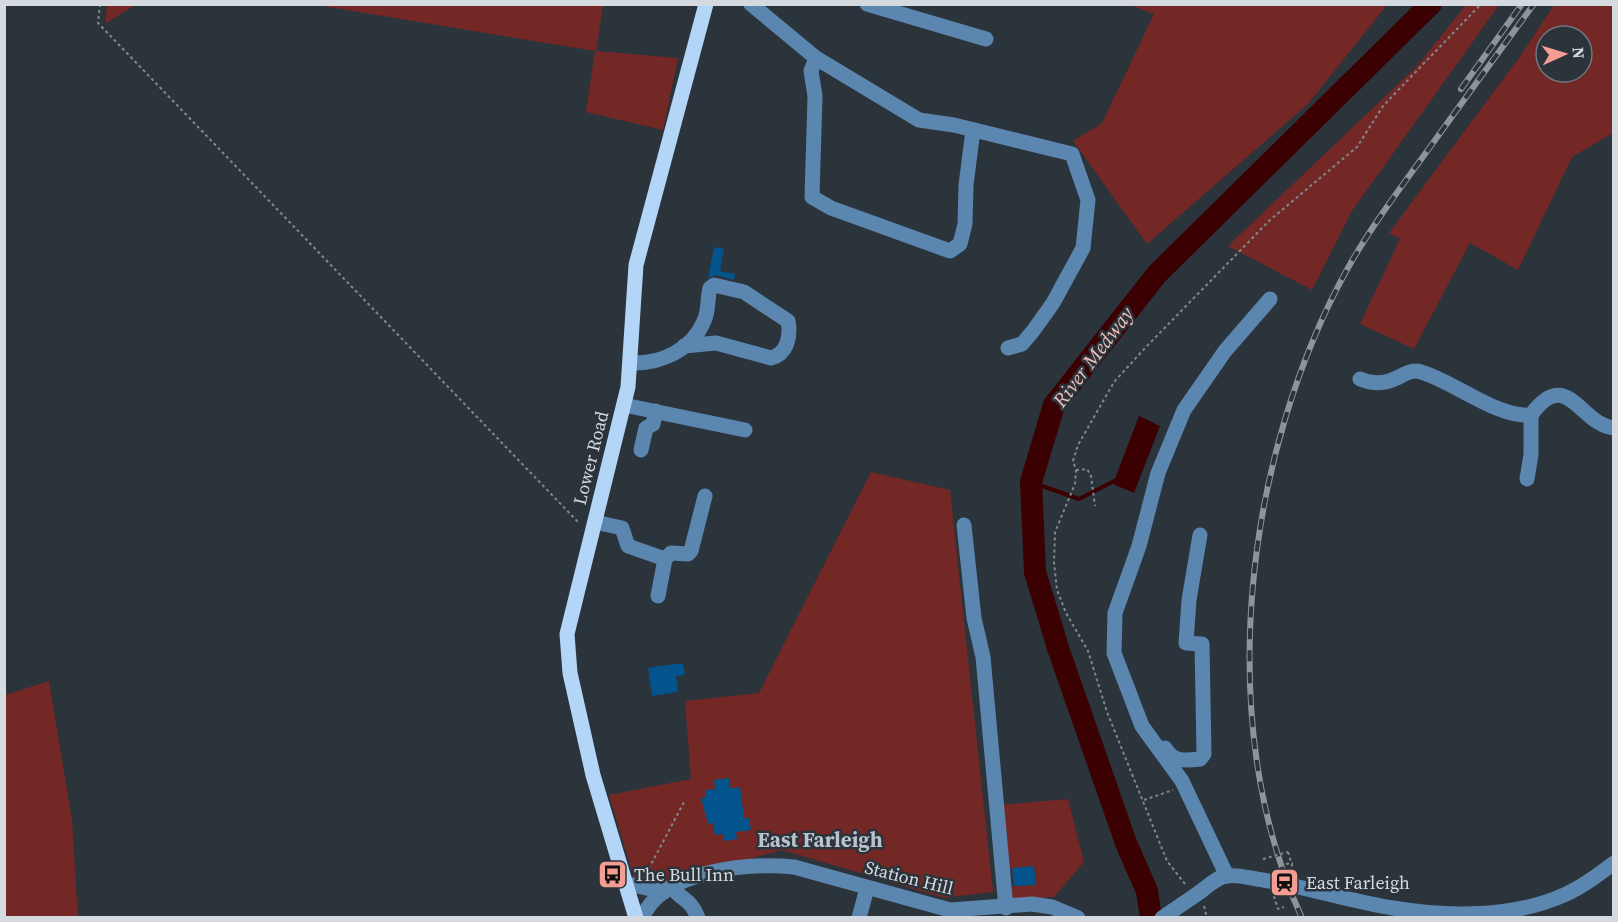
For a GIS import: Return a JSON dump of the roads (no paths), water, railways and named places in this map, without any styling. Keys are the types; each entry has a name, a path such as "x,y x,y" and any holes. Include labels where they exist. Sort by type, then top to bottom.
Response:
{"main road":[{"name":"Lower Road","path":"636,918 632,885 593,775 567,652 572,606 624,405 631,363 636,265 706,4"}],"street":[{"path":"751,4 816,58 919,120 973,130 1072,154 1088,200 1083,248 1053,303 1023,344 1008,348"},
{"path":"867,4 986,39"},
{"path":"816,58 811,70 815,96 812,197 831,208 950,251 960,244 965,224 966,185 973,130"},
{"path":"631,363 661,360 684,346 705,320 710,288 714,285 744,292 788,321 790,331 780,356 771,358 716,343 684,346"},
{"path":"1227,876 1184,786 1142,726 1114,653 1115,613 1138,546 1158,473 1184,410 1225,351 1270,299"},
{"path":"1360,379 1382,384 1413,371 1420,371 1458,387 1515,416 1531,415"},
{"path":"1527,479 1531,455 1531,415 1540,402 1550,396 1558,395 1568,398 1602,427 1614,428"},
{"path":"624,405 745,430"},
{"path":"641,450 646,428 653,424 656,411"},
{"path":"658,596 665,559 671,553 688,554 692,551 705,496"},
{"path":"964,525 974,618 983,657 1006,908"},
{"path":"593,529 622,528 628,546 665,559"},
{"path":"1142,726 1152,722 1170,756 1178,760 1200,759 1204,754 1202,644 1186,643 1188,600 1200,535"},
{"path":"1162,918 1220,877 1227,876 1296,886 1392,908 1451,916 1534,905 1563,895 1614,863"},
{"name":"Station Hill","path":"642,918 651,903 668,890 705,874 746,866 771,865 794,867 950,910 1006,908 1032,904 1060,910 1078,918"},
{"path":"632,885 676,893 688,900 698,918"},
{"path":"859,918 867,888"}],"waterway":[{"name":"River Medway","path":"1151,918 1147,891 1126,843 1059,651 1035,572 1031,482 1054,405 1157,274 1431,4"},
{"path":"1031,482 1079,499 1118,479"}],"railway":[{"path":"1461,89 1522,4"},
{"path":"1302,918 1274,841 1256,759 1250,674 1253,587 1265,501 1285,418 1314,339 1358,251 1395,195 1534,4"}],"place":[{"name":"The Bull Inn","path":"613,875"},
{"name":"East Farleigh","path":"1285,883"}],"district":[{"name":"East Farleigh","path":"820,840"}]}
